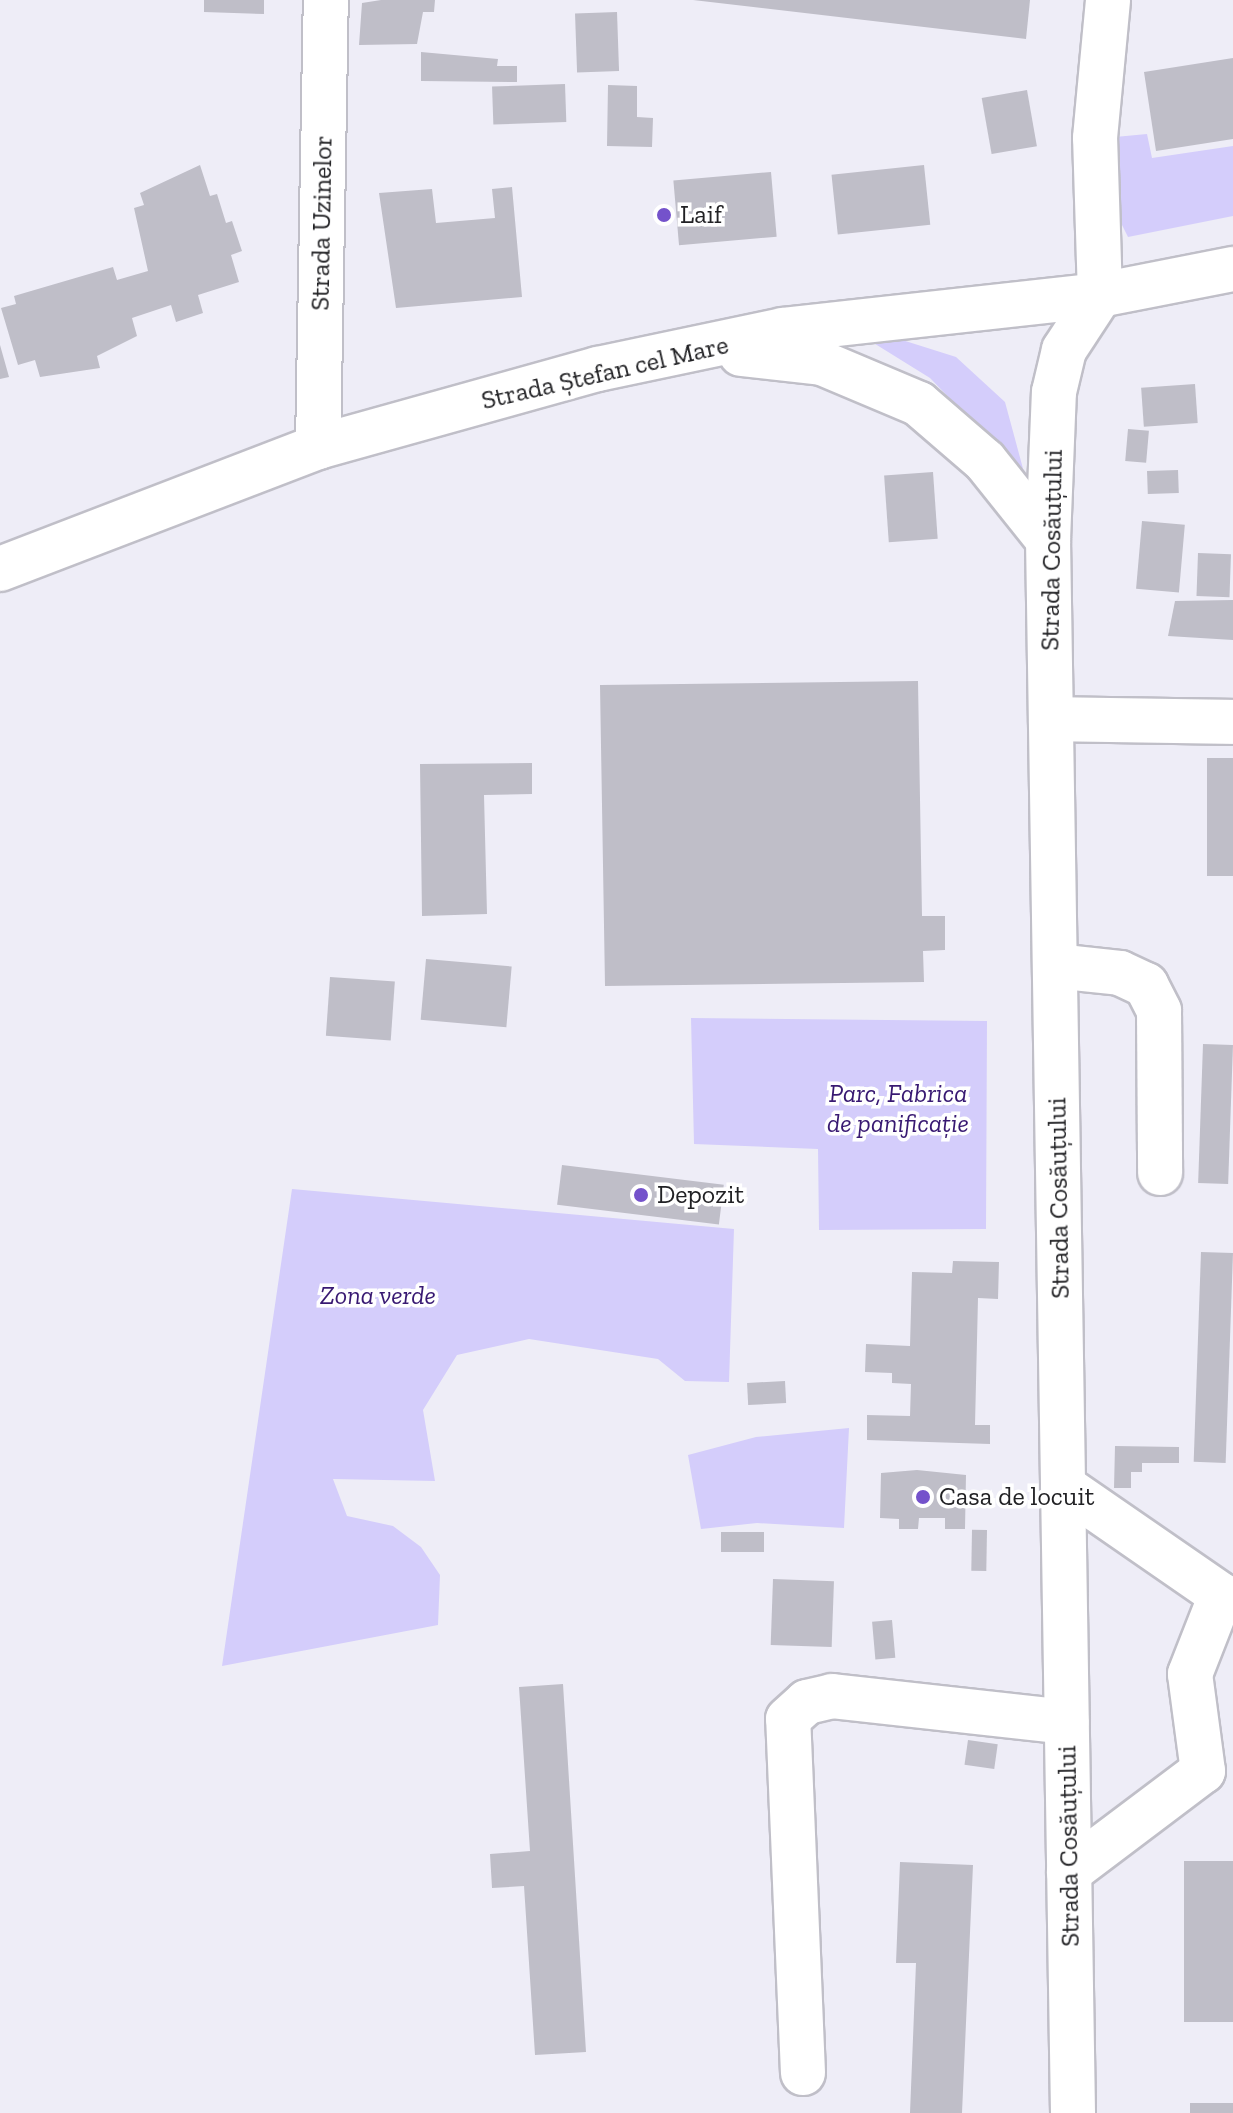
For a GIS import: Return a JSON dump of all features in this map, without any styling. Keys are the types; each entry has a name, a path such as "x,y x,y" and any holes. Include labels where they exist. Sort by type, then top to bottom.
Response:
{"main road":[{"name":"Strada Uzinelor","path":"318,447 326,0"},
{"path":"1100,295 1095,138 1108,0"},
{"name":"Strada Ștefan cel Mare","path":"0,569 318,447 598,369 867,317 1100,295 1233,269"},
{"name":"Strada Cosăuțului","path":"1073,2113 1048,540 1054,392 1064,350 1100,295"},
{"path":"699,351 797,358 884,385 951,427 1048,540"},
{"path":"1051,719 1233,722"},
{"path":"1055,966 1120,973 1146,985 1159,1011 1160,1173"},
{"path":"1063,1486 1221,1595 1190,1674 1203,1771 1069,1872"},
{"path":"803,2073 788,1719 807,1702 832,1696 1067,1722"}],"green space":[{"path":"1147,134 1152,158 1233,146 1233,216 1128,237 1117,215 1115,137"},
{"path":"899,339 956,357 1005,402 1025,476 930,378 872,342"},
{"name":"Parc, Fabrica de panificație","path":"691,1018 987,1021 986,1229 819,1230 818,1149 694,1144"},
{"name":"Zona verde","path":"292,1189 734,1229 729,1382 685,1381 658,1359 529,1339 457,1355 423,1410 435,1481 333,1479 347,1516 393,1526 421,1547 440,1575 438,1625 222,1666"},
{"path":"849,1428 844,1528 757,1523 701,1529 688,1455 756,1437"}],"building":[{"path":"204,0 264,0 264,14 204,12"},
{"path":"435,0 434,12 423,12 417,44 359,45 362,3"},
{"path":"693,0 1030,0 1026,39"},
{"path":"617,12 619,71 577,72 575,13"},
{"path":"421,52 498,59 497,66 517,66 517,82 421,81"},
{"path":"1233,58 1233,139 1156,151 1144,72"},
{"path":"565,84 566,122 493,125 492,87"},
{"path":"608,85 637,86 637,117 653,118 652,147 607,146"},
{"path":"1027,90 1037,146 992,154 982,98"},
{"path":"200,165 210,196 217,194 226,223 232,221 242,251 231,255 239,282 198,295 203,313 176,322 171,305 132,318 137,336 97,356 100,368 40,377 35,360 18,365 1,308 16,304 14,296 113,267 117,280 148,271 134,208 144,205 140,193"},
{"path":"924,165 930,225 838,234 832,175"},
{"path":"771,172 777,237 679,245 673,181"},
{"path":"512,187 522,297 396,308 379,193 432,189 436,223 495,218 492,189"},
{"path":"0,345 9,377 0,379"},
{"path":"1195,384 1198,423 1144,427 1141,388"},
{"path":"1128,429 1149,431 1146,463 1125,461"},
{"path":"1178,470 1179,493 1148,494 1147,471"},
{"path":"933,472 938,539 889,542 884,475"},
{"path":"1142,521 1185,525 1179,592 1136,589"},
{"path":"1198,553 1231,554 1229,597 1196,596"},
{"path":"1233,600 1233,640 1168,636 1175,601"},
{"path":"918,681 922,916 945,916 945,950 923,951 924,982 605,986 600,685"},
{"path":"1207,758 1233,758 1233,876 1207,876"},
{"path":"532,763 532,794 484,795 487,914 422,916 420,764"},
{"path":"426,959 512,966 506,1027 421,1020"},
{"path":"330,977 395,982 391,1040 326,1036"},
{"path":"1203,1044 1233,1045 1228,1184 1198,1183"},
{"name":"Depozit","path":"562,1165 724,1185 719,1225 557,1205"},
{"path":"1201,1252 1233,1253 1226,1463 1194,1462"},
{"path":"953,1261 999,1262 998,1299 978,1298 975,1425 990,1425 990,1444 867,1440 867,1415 910,1416 911,1384 892,1383 892,1373 865,1372 866,1344 910,1346 912,1272 952,1273"},
{"path":"785,1381 786,1403 748,1405 747,1383"},
{"path":"1115,1446 1179,1447 1179,1463 1142,1463 1142,1472 1131,1472 1131,1488 1114,1488"},
{"name":"Casa de locuit","path":"917,1470 966,1475 965,1529 945,1529 945,1518 919,1518 918,1529 899,1529 899,1519 880,1518 881,1473"},
{"path":"972,1530 987,1530 986,1571 971,1571"},
{"path":"721,1532 764,1532 764,1552 721,1552"},
{"path":"773,1579 834,1581 832,1647 771,1645"},
{"path":"892,1620 895,1658 875,1660 872,1622"},
{"path":"563,1684 586,2052 535,2055 524,1886 492,1888 490,1854 530,1851 519,1687"},
{"path":"968,1740 998,1744 994,1769 965,1765"},
{"path":"1184,1861 1233,1861 1233,2022 1184,2022"},
{"path":"900,1862 973,1865 962,2113 910,2113 916,1963 896,1963"},
{"path":"1190,2103 1233,2103 1233,2113 1190,2113"}],"place":[{"name":"Laif","path":"664,215"},
{"name":"Depozit","path":"641,1195"},
{"name":"Casa de locuit","path":"923,1497"}]}
